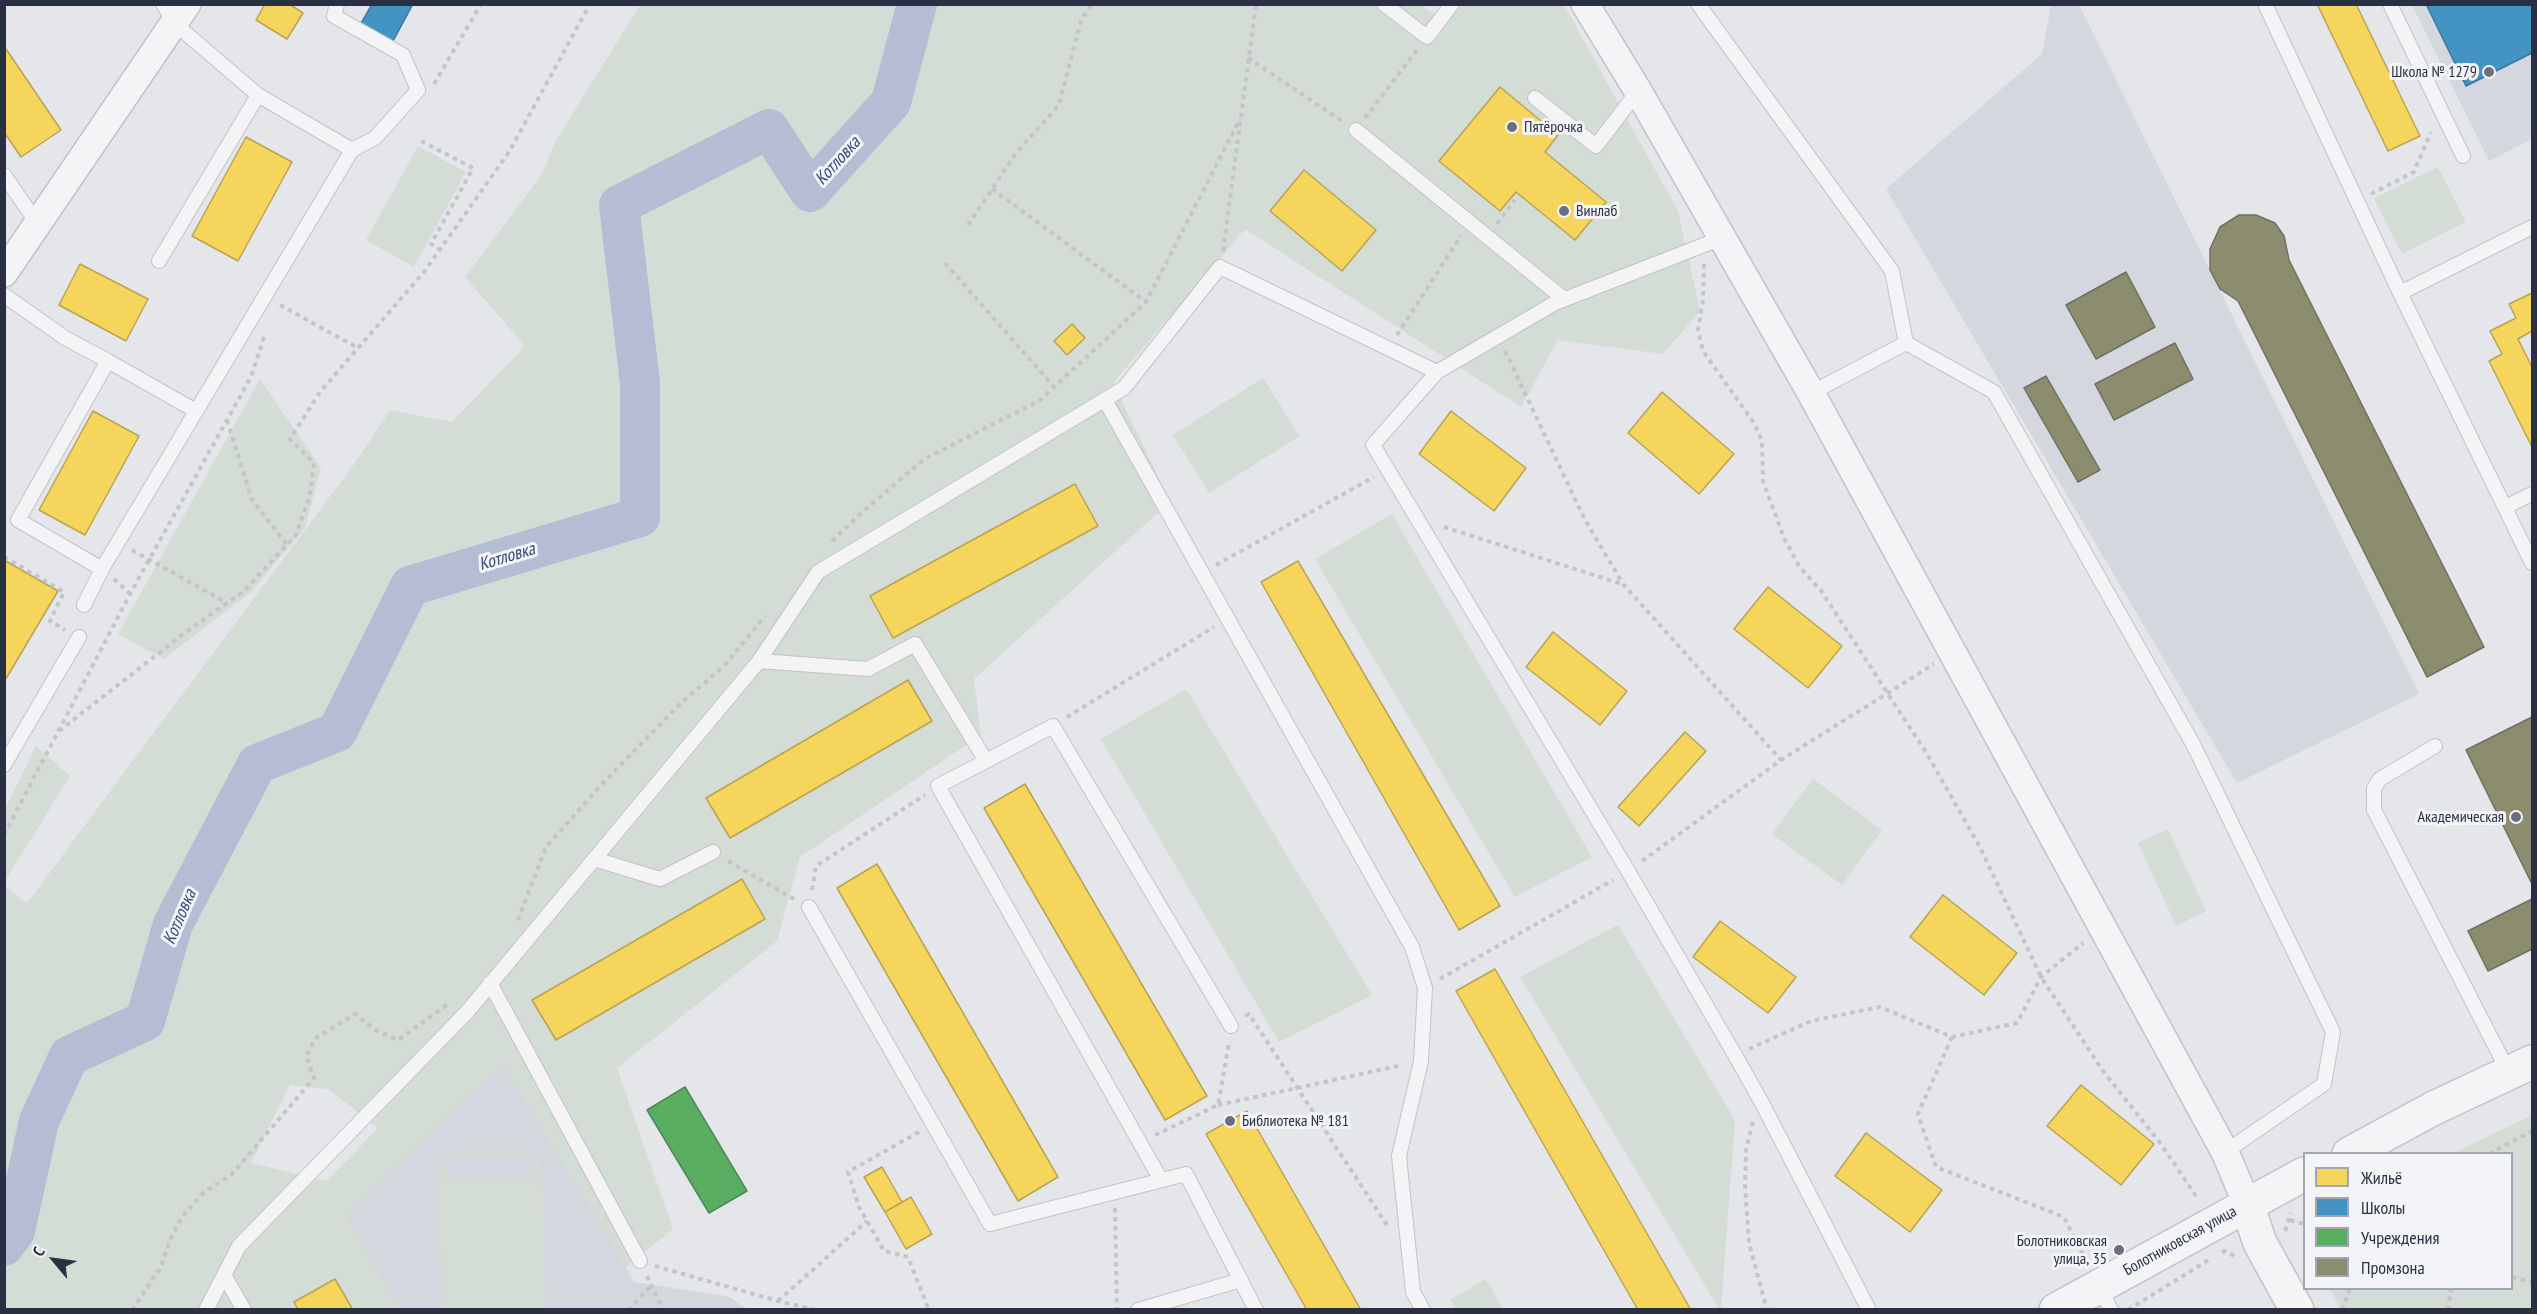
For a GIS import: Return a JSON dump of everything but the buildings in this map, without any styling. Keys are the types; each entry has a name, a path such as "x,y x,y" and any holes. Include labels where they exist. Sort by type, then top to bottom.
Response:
{"street":[{"path":"1585,4 1638,92 1712,242 1811,393 2225,1152 2247,1204 2260,1243 2297,1310"},
{"path":"4,273 175,11"},
{"path":"2353,1152 2434,1108 2521,1068"},
{"name":"Болотниковская улица","path":"2056,1310 2105,1298 2247,1204 2303,1175"}],"lane":[{"path":"84,604 102,569 196,411 269,299 352,150 375,138 418,90 403,55 334,16 337,4"},
{"path":"1384,4 1427,37 1452,4"},
{"path":"1698,4 1892,271 1906,343 1994,392 2193,744 2333,1032 2324,1084 2225,1152"},
{"path":"2265,4 2400,292 2532,563"},
{"path":"2390,4 2463,156"},
{"path":"175,11 258,95 352,150"},
{"path":"1535,98 1596,146 1638,92"},
{"path":"159,261 258,95"},
{"path":"1356,130 1564,299"},
{"path":"4,176 38,223"},
{"path":"2400,292 2532,227"},
{"path":"1712,242 1564,299 1437,372 1373,445 1628,871 1735,1055 1869,1310"},
{"path":"206,1310 239,1246 467,1012 759,661 818,572 1124,388 1221,267 1437,372"},
{"path":"4,295 64,338 196,411"},
{"path":"1811,393 1906,343"},
{"path":"102,569 11,521 108,361"},
{"path":"1105,400 1412,947 1425,988 1421,1060 1399,1156 1413,1292 1423,1310"},
{"path":"2505,507 2532,494"},
{"path":"4,765 79,638"},
{"path":"759,661 868,669 915,644 986,761"},
{"path":"1161,1180 938,786 1053,726 1231,1026"},
{"path":"2435,746 2380,779 2374,788 2374,810 2521,1068"},
{"path":"594,859 660,879 714,852"},
{"path":"809,907 990,1224 1186,1174 1256,1310"},
{"path":"490,983 640,1261"},
{"path":"224,1275 244,1310"},
{"path":"1138,1310 1241,1280"}],"path":[{"path":"433,85 481,4"},
{"path":"56,734 182,635 244,591 296,535 310,495 314,463 290,439 320,392 424,272 509,153 590,4"},
{"path":"968,225 1016,153 1059,105 1081,20 1092,4"},
{"path":"1221,267 1256,4"},
{"path":"1248,58 1356,130 1427,37"},
{"path":"2358,202 2414,172 2440,112"},
{"path":"421,141 473,168 431,244 440,250"},
{"path":"992,189 1146,302"},
{"path":"1487,237 1515,200"},
{"path":"1388,348 1470,222"},
{"path":"1712,242 1698,330 1703,351 1762,441 1763,481 1784,538 1798,566 1822,592 1927,754 1980,847 2041,977 2103,1071 2161,1144 2196,1196"},
{"path":"945,262 1055,388"},
{"path":"4,835 149,561 251,377 269,299 358,348"},
{"path":"1498,337 1584,518 1623,584 1781,760"},
{"path":"227,420 252,500 287,545"},
{"path":"1202,573 1388,469"},
{"path":"1417,519 1623,584"},
{"path":"118,543 227,603"},
{"path":"4,557 64,592 50,621 79,638"},
{"path":"1053,726 1227,618"},
{"path":"1425,988 1628,871 1781,760 1952,652"},
{"path":"714,852 809,907 816,866 938,786"},
{"path":"1735,1055 1811,1022 1880,1007 1952,1037 2017,1023 2041,977 2102,927"},
{"path":"1218,1105 1231,1026 1249,1014 1296,1089 1411,1260"},
{"path":"1952,1037 1918,1114 1936,1167 2064,1217 2084,1257"},
{"path":"1140,1142 1218,1105 1421,1060"},
{"path":"1763,1105 1750,1126 1746,1149 1745,1185 1749,1243 1767,1310"},
{"path":"929,1310 908,1257 884,1251 859,1207 849,1172 933,1124"},
{"path":"2493,1152 2532,1131"},
{"path":"132,1310 161,1267 170,1240 182,1218 202,1194 233,1173"},
{"path":"1114,1193 1117,1310"},
{"path":"2285,1231 2290,1220 2303,1224"},
{"path":"778,1301 867,1221"},
{"path":"2128,1310 2225,1251"},
{"path":"640,1261 663,1310"},
{"path":"640,1261 816,1310"},
{"path":"2513,1277 2532,1282"},
{"path":"628,1310 652,1285"},
{"path":"2342,1310 2349,1290"},
{"path":"2448,1310 2451,1290"}],"shaded area":[{"path":"1419,4 1442,19 1450,5 1564,5 1678,211 1700,311 1663,354 1558,340 1521,407 1245,229 1113,383 1170,502 974,679 981,735 800,857 777,941 617,1068 673,1229 626,1267 502,1064 345,1215 400,1309 5,1309 4,885 27,903 360,456 390,410 452,422 525,346 465,277 544,171 555,142 640,5","holes":["290,1085 328,1089 378,1128 327,1181 251,1163"]},
{"path":"2051,5 2079,5 2419,694 2237,783 1886,189 2042,54"},
{"name":"Школа № 1279","path":"2412,5 2532,5 2532,139 2489,161"},
{"path":"418,146 466,172 414,267 366,240"},
{"path":"2438,167 2466,222 2402,254 2374,198"},
{"path":"1263,378 1300,436 1209,493 1173,435"},
{"path":"260,379 321,468 305,528 252,591 164,659 118,634"},
{"path":"1392,514 1592,857 1515,897 1315,559"},
{"path":"1186,689 1372,995 1279,1042 1101,739"},
{"path":"36,746 70,776 5,881 5,809"},
{"path":"1813,779 1882,830 1842,885 1772,834"},
{"path":"2168,829 2206,911 2176,926 2138,843"},
{"path":"1618,925 1735,1120 1721,1309 1520,977"},
{"path":"503,1042 634,1282 730,1297 746,1309 380,1309 330,1215"},
{"path":"2532,1115 2532,1309 2341,1309 2331,1290 2513,1290 2513,1152 2456,1152"},
{"path":"517,1149 529,1153 539,1161 543,1171 545,1309 442,1309 439,1173 442,1163 449,1156 465,1150","holes":["517,1156 533,1165 536,1178 446,1180 448,1166 453,1161 467,1157"]},
{"path":"1486,1279 1503,1309 1456,1309 1450,1300"}],"waterway":[{"name":"Котловка","path":"4,1246 15,1231 39,1121 69,1056 145,1021 173,924 257,764 337,732 410,586 640,517 640,383 619,205 769,129 810,192 891,102 917,4"}],"place":[{"name":"Школа № 1279","path":"2489,72"},
{"name":"Пятёрочка","path":"1512,127"},
{"name":"Винлаб","path":"1564,211"},
{"name":"Академическая","path":"2516,817"},
{"name":"Библиотека № 181","path":"1230,1121"},
{"name":"Болотниковская улица, 35","path":"2119,1250"}]}
